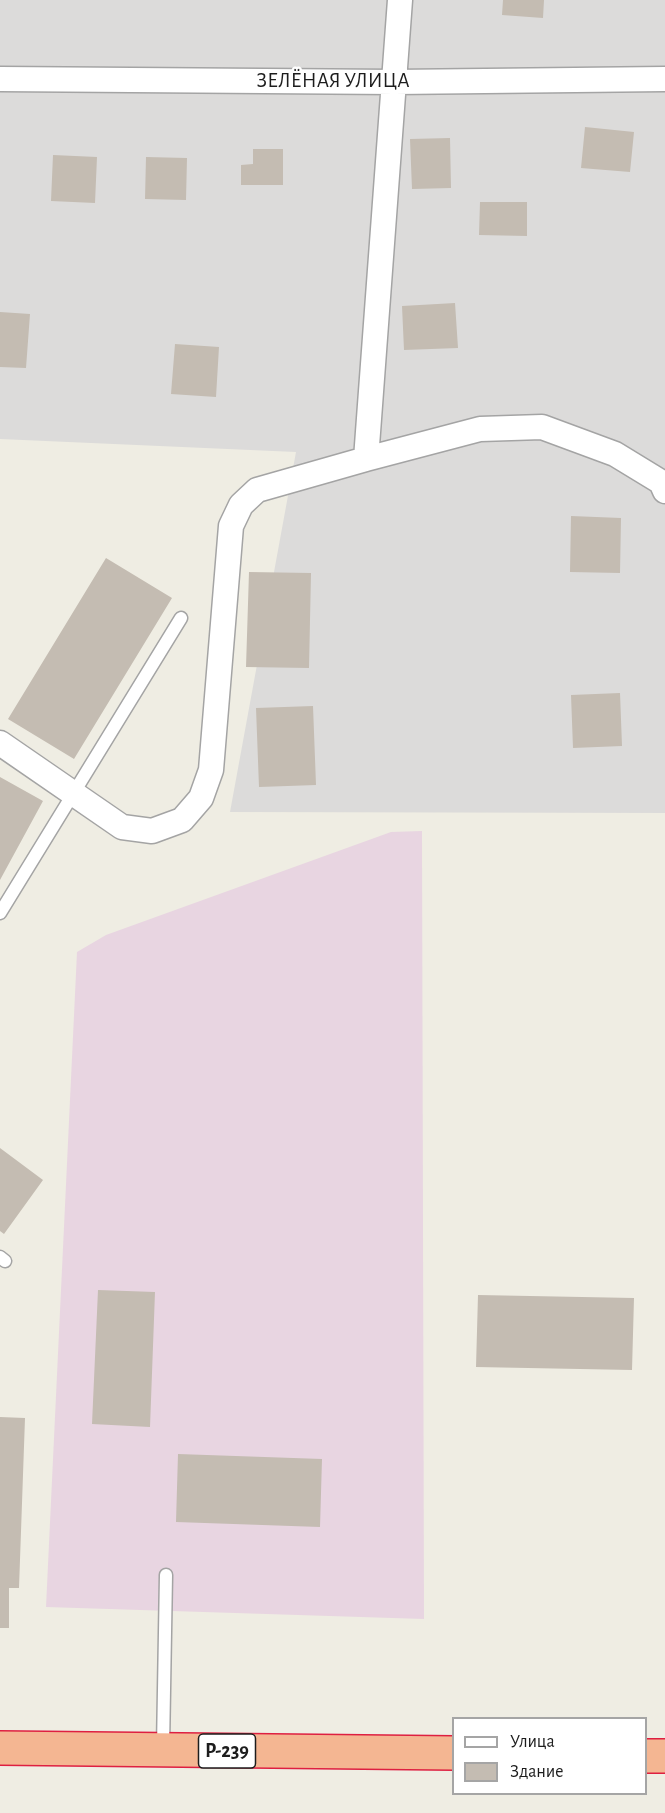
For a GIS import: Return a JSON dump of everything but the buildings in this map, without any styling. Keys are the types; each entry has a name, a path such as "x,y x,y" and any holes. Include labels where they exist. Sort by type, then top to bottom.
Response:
{"highway":[{"name":"Р-239","path":"0,1748 452,1753"},
{"path":"647,1756 665,1756"}],"street":[{"path":"366,459 400,0"},
{"name":"ЗЕЛЁНАЯ УЛИЦА","path":"0,79 395,82 665,79"},
{"path":"0,743 122,827 152,831 182,820 201,798 211,770 231,526 241,505 257,490 480,429 542,427 615,454 661,482 665,491"}],"lane":[{"path":"0,913 181,618"},
{"path":"163,1750 166,1575"}],"shaded area":[{"path":"0,0 665,0 665,813 230,812 296,452 0,439"},
{"path":"422,831 424,1619 46,1607 77,952 106,935 391,832"}]}
